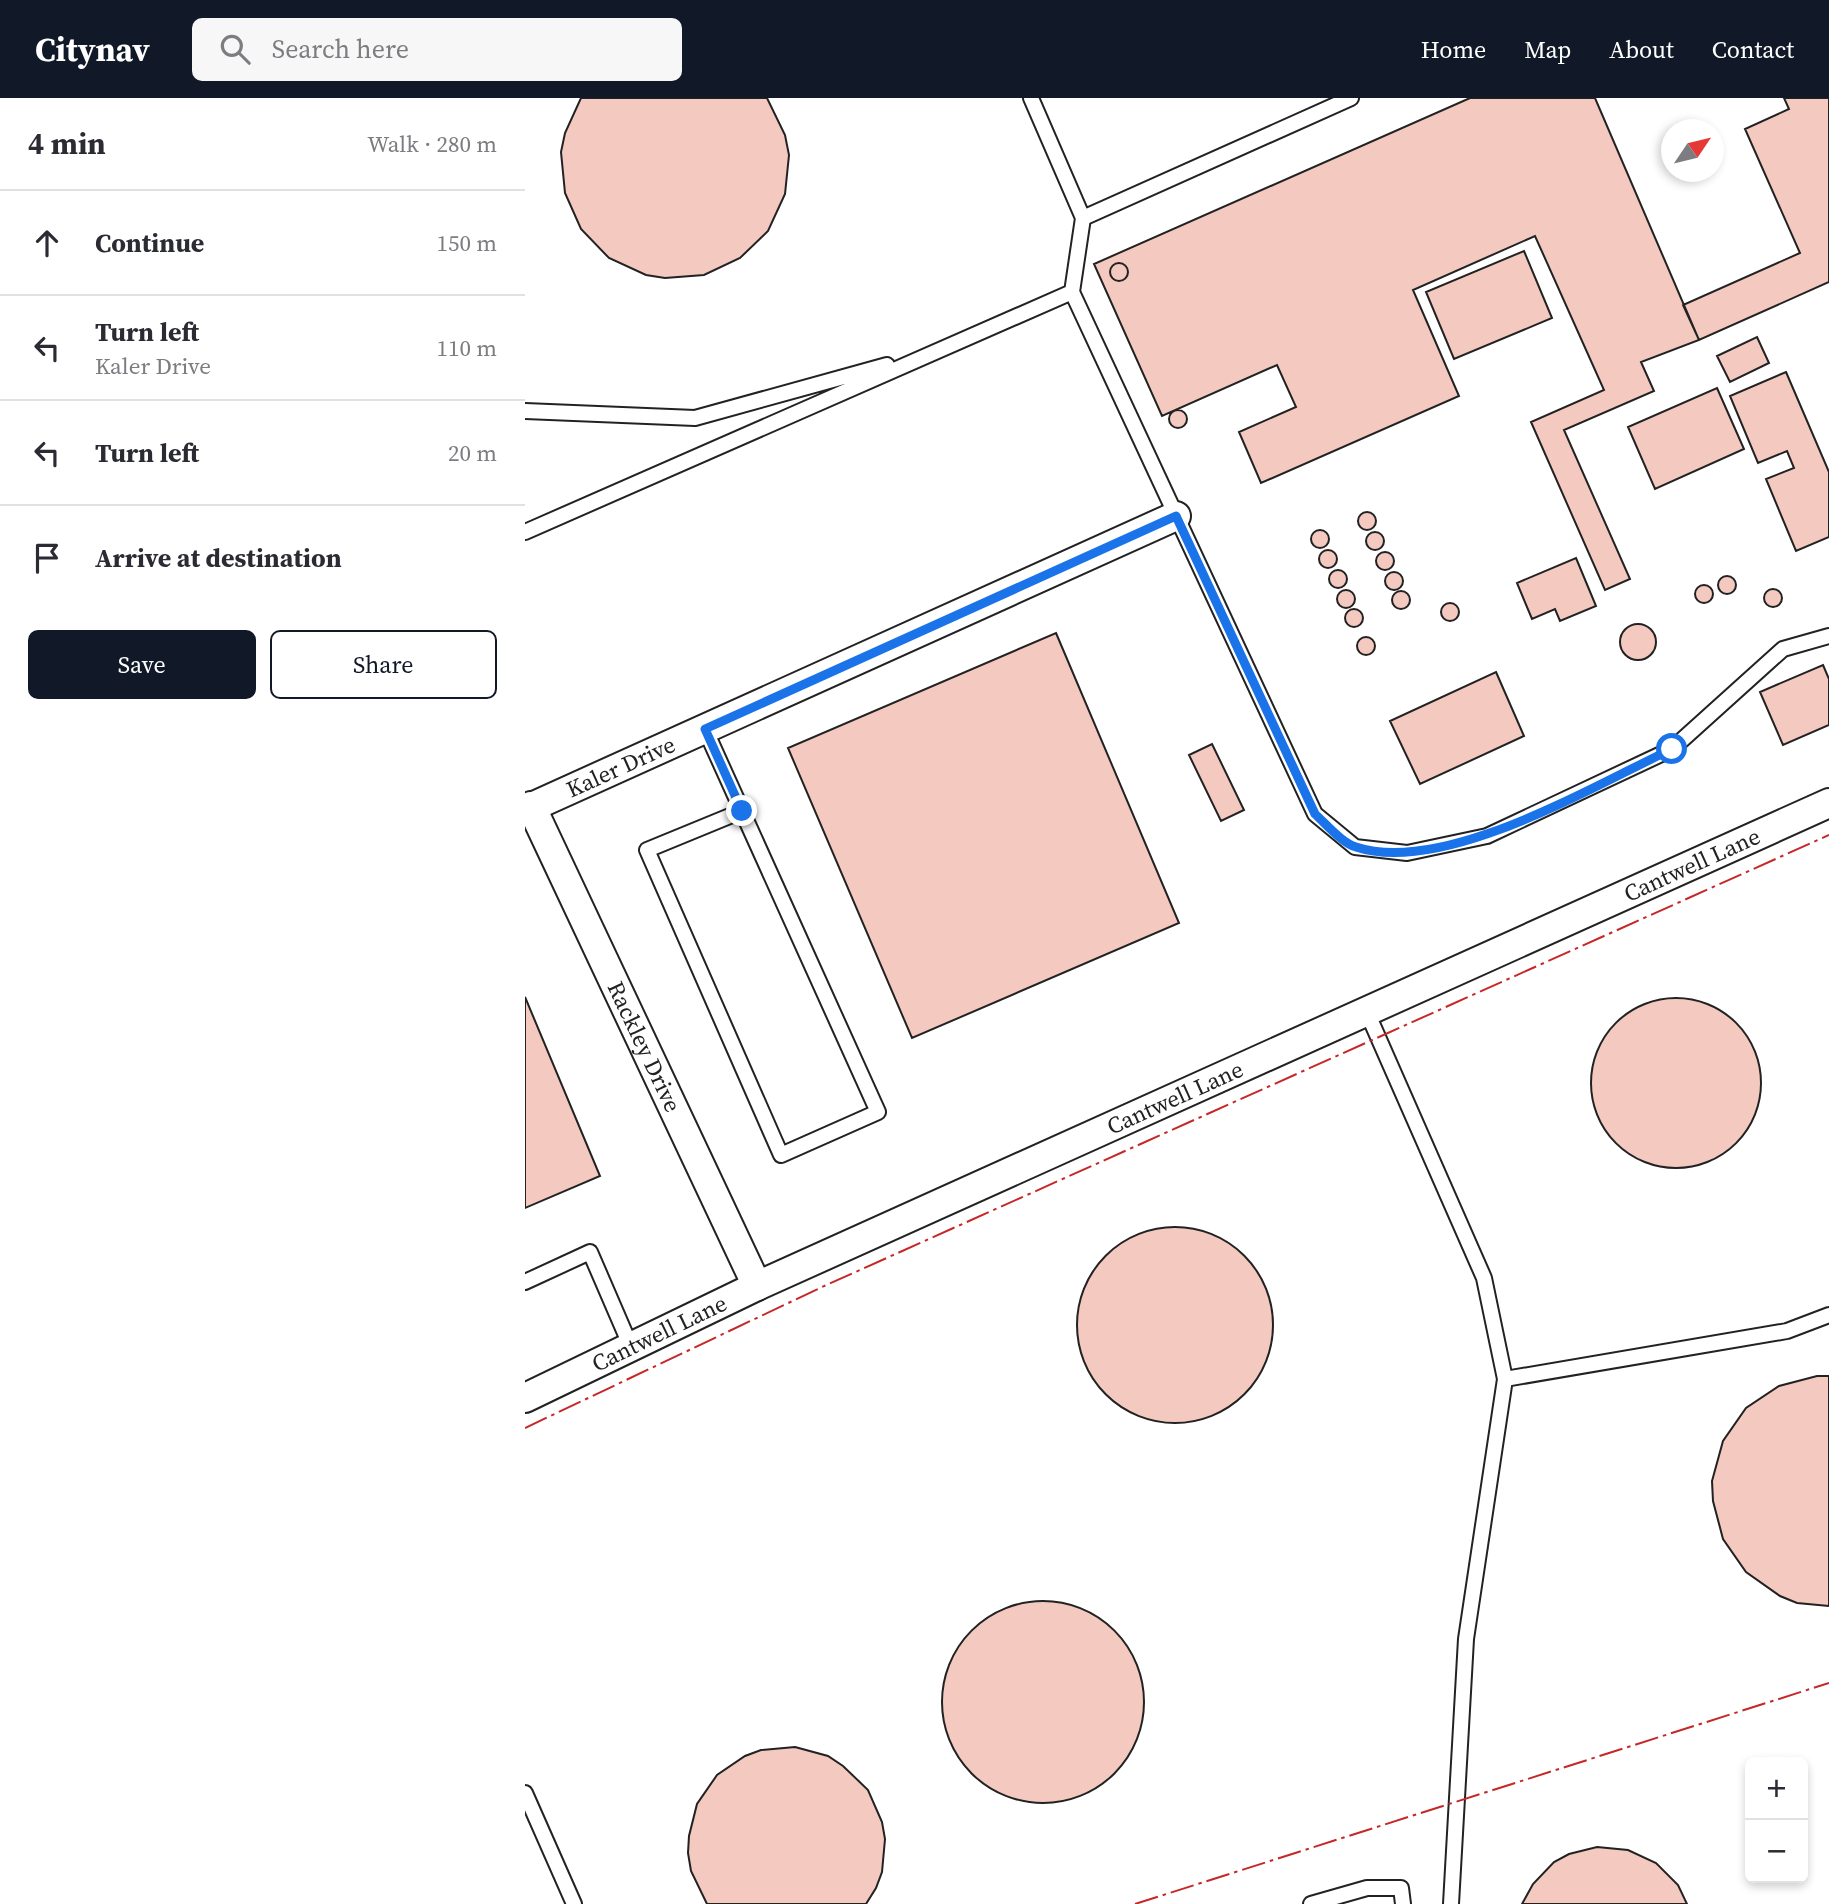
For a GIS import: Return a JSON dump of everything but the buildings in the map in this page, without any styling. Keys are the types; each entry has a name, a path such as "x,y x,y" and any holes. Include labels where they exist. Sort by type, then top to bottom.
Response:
{"street":[{"name":"Kaler Drive","path":"528,808 1176,516"},
{"name":"Cantwell Lane","path":"525,1398 757,1286 1829,803"},
{"name":"Rackley Drive","path":"528,808 757,1286"}],"lane":[{"path":"1031,98 1083,218 1072,292 1315,814 1355,847 1407,853 1487,836 1672,749 1783,649 1829,636"},
{"path":"1083,218 1351,98"},
{"path":"525,532 1072,292"},
{"path":"525,411 695,418 935,352"},
{"path":"705,729 879,1112 781,1155 646,850 742,811"},
{"path":"1367,1012 1484,1278 1505,1379 1466,1639 1451,1904"},
{"path":"525,1282 590,1252 631,1347"},
{"path":"1505,1379 1787,1331 1829,1315"},
{"path":"525,1793 575,1904"},
{"path":"1311,1904 1367,1888 1401,1888 1403,1904"}],"power":[{"path":"525,1428 822,1287 1829,835"},
{"path":"1135,1904 1829,1683"}],"route":[{"path":"742,811 705,729 1176,516 1315,814 1355,847 1407,853 1487,836 1672,749"}]}
